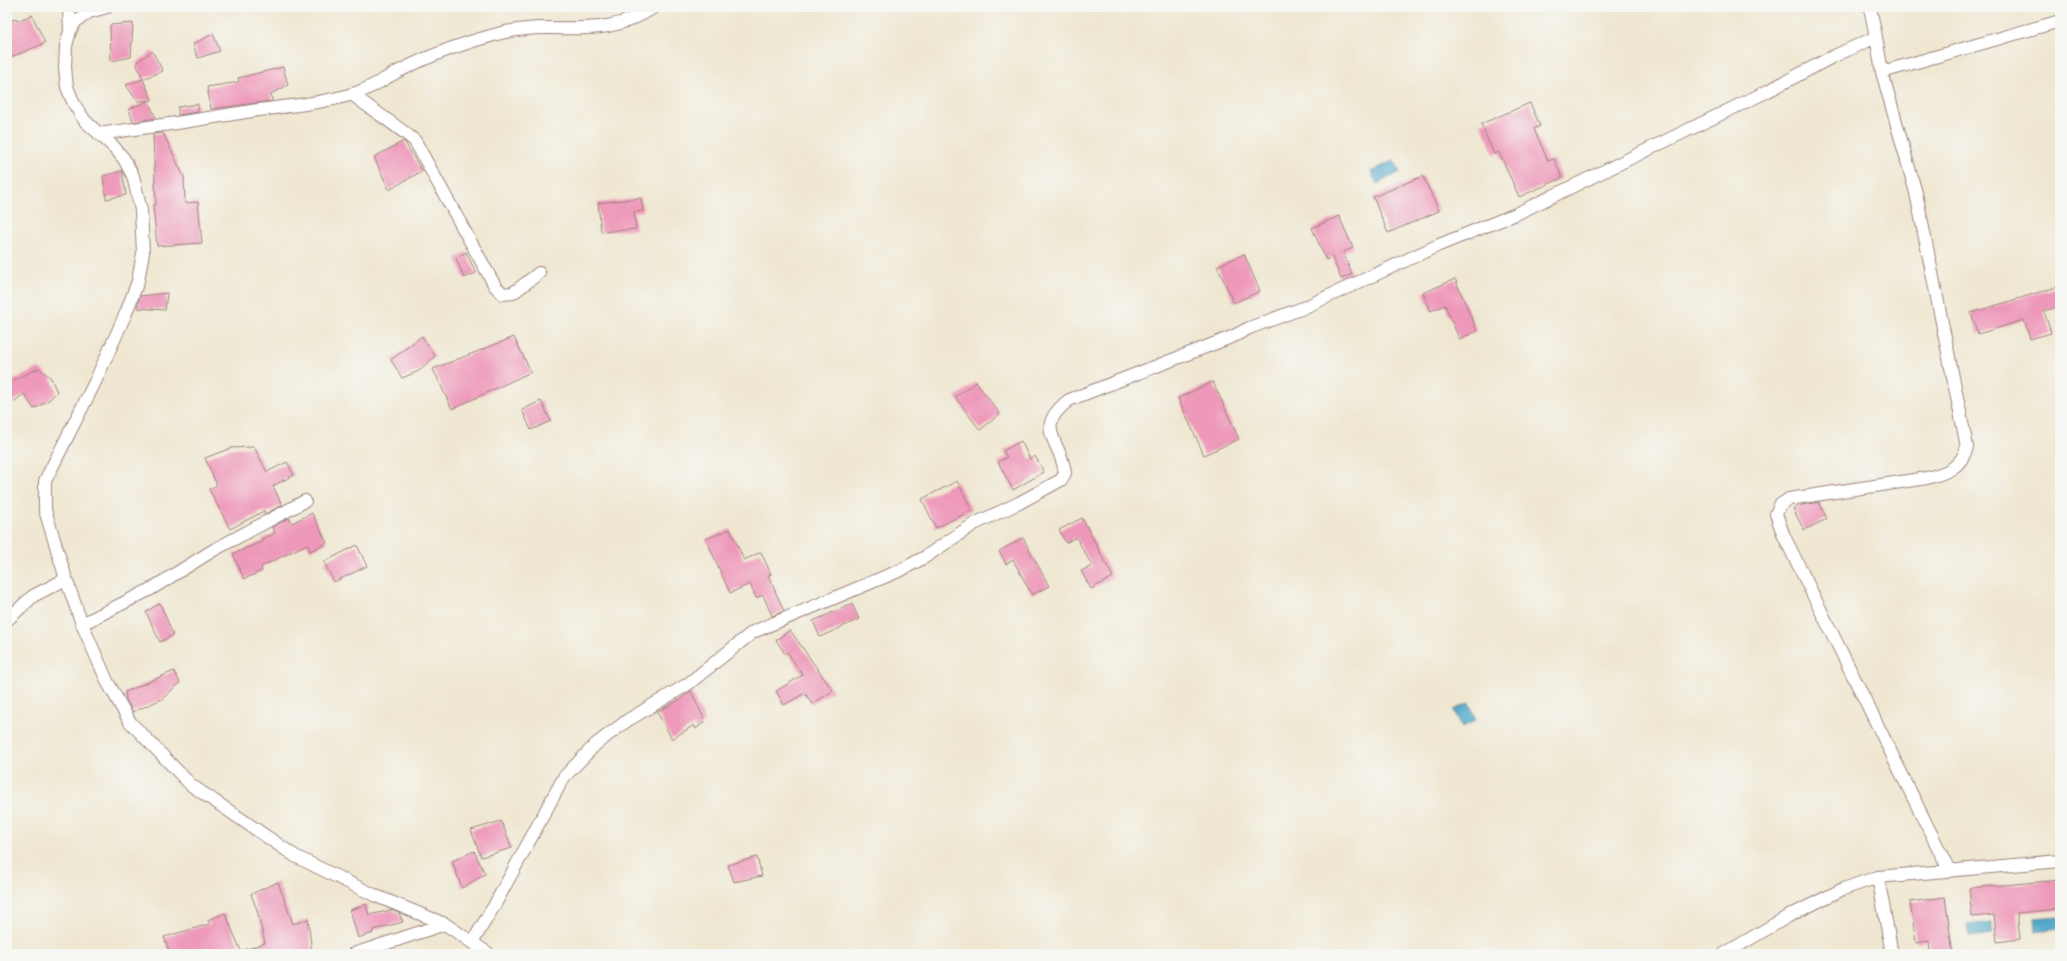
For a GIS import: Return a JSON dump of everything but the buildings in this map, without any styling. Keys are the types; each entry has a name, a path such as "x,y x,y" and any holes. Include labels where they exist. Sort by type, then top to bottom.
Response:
{"street":[{"path":"69,7 70,31 65,53 67,87 74,104 85,121 124,159 134,176 141,210 143,253 138,281 126,313 95,382 45,481 45,510 66,579 82,624 108,683 130,722 192,785 295,856 376,896 445,924 489,954"},
{"path":"70,31 76,21 89,12 108,7"},
{"path":"99,134 296,105 352,94 372,88 398,72 440,52 468,42 504,33 534,29 595,29 638,18 654,7"},
{"path":"1870,7 1882,72 1916,193 1966,447 1960,463 1941,474 1927,478 1789,498 1780,505 1776,514 1788,543 1949,870"},
{"path":"1882,72 2060,21"},
{"path":"472,941 505,886 564,777 596,744 628,720 688,684 753,632 901,570 926,557 974,524 1019,503 1061,480 1066,473 1052,436 1050,421 1058,409 1069,400 1303,308 1439,245 1516,214 1768,91 1832,57 1876,37"},
{"path":"352,94 378,115 397,126 415,141 495,286 503,294 513,293 540,273"},
{"path":"82,624 152,588 212,551 305,501"},
{"path":"7,620 33,596 66,579"},
{"path":"1724,954 1787,917 1843,888 1878,877 2060,861"},
{"path":"1878,877 1892,954"},
{"path":"354,954 445,924"}],"water":[{"path":"1394,160 1400,172 1377,184 1371,172"},
{"path":"1469,703 1476,720 1462,727 1454,710"},
{"path":"2058,916 2059,928 2035,931 2034,918"},
{"path":"1991,922 1993,934 1969,937 1967,925"}]}
